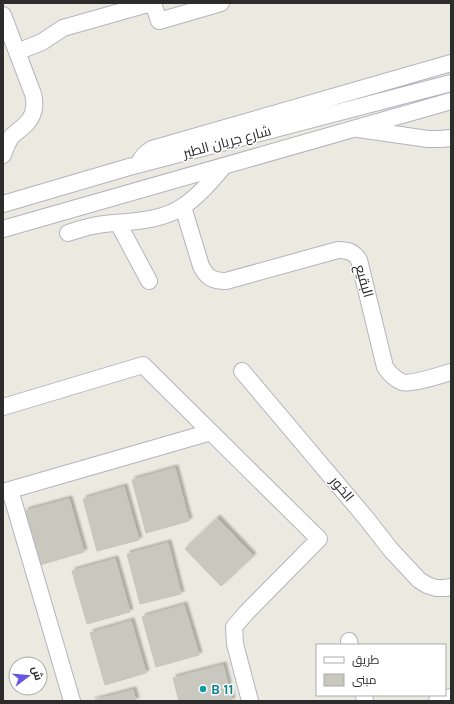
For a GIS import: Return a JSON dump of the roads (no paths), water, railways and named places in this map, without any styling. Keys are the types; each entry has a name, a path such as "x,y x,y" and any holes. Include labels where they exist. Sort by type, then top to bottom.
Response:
{"street":[{"path":"17,52 42,42 63,28 152,3 159,21 221,3"},
{"path":"3,15 34,100 34,111 30,120 11,138 3,155"},
{"path":"270,123 451,63"},
{"name":"شارع جريان الطير","path":"3,204 139,164 270,123 451,83"},
{"name":"شارع جريان الطير","path":"3,229 352,128 451,101"},
{"name":"شارع جريان الطير","path":"352,128 447,142"},
{"path":"68,233 91,226 143,221 172,212 183,207 213,179 224,166"},
{"name":"البقيع","path":"183,207 203,270 205,274 218,281 226,281 338,250 345,250 356,255 359,260 366,284 385,367 402,382 419,380 451,372"},
{"path":"118,223 149,282"},
{"path":"3,407 143,365 319,539 234,627 235,644 250,701"},
{"name":"الخور","path":"242,371 359,509 391,550 419,580 436,588 451,587"},
{"path":"72,701 6,491 211,432"},
{"path":"437,701 451,697"}],"place":[{"name":"B 11","path":"203,689"}]}
